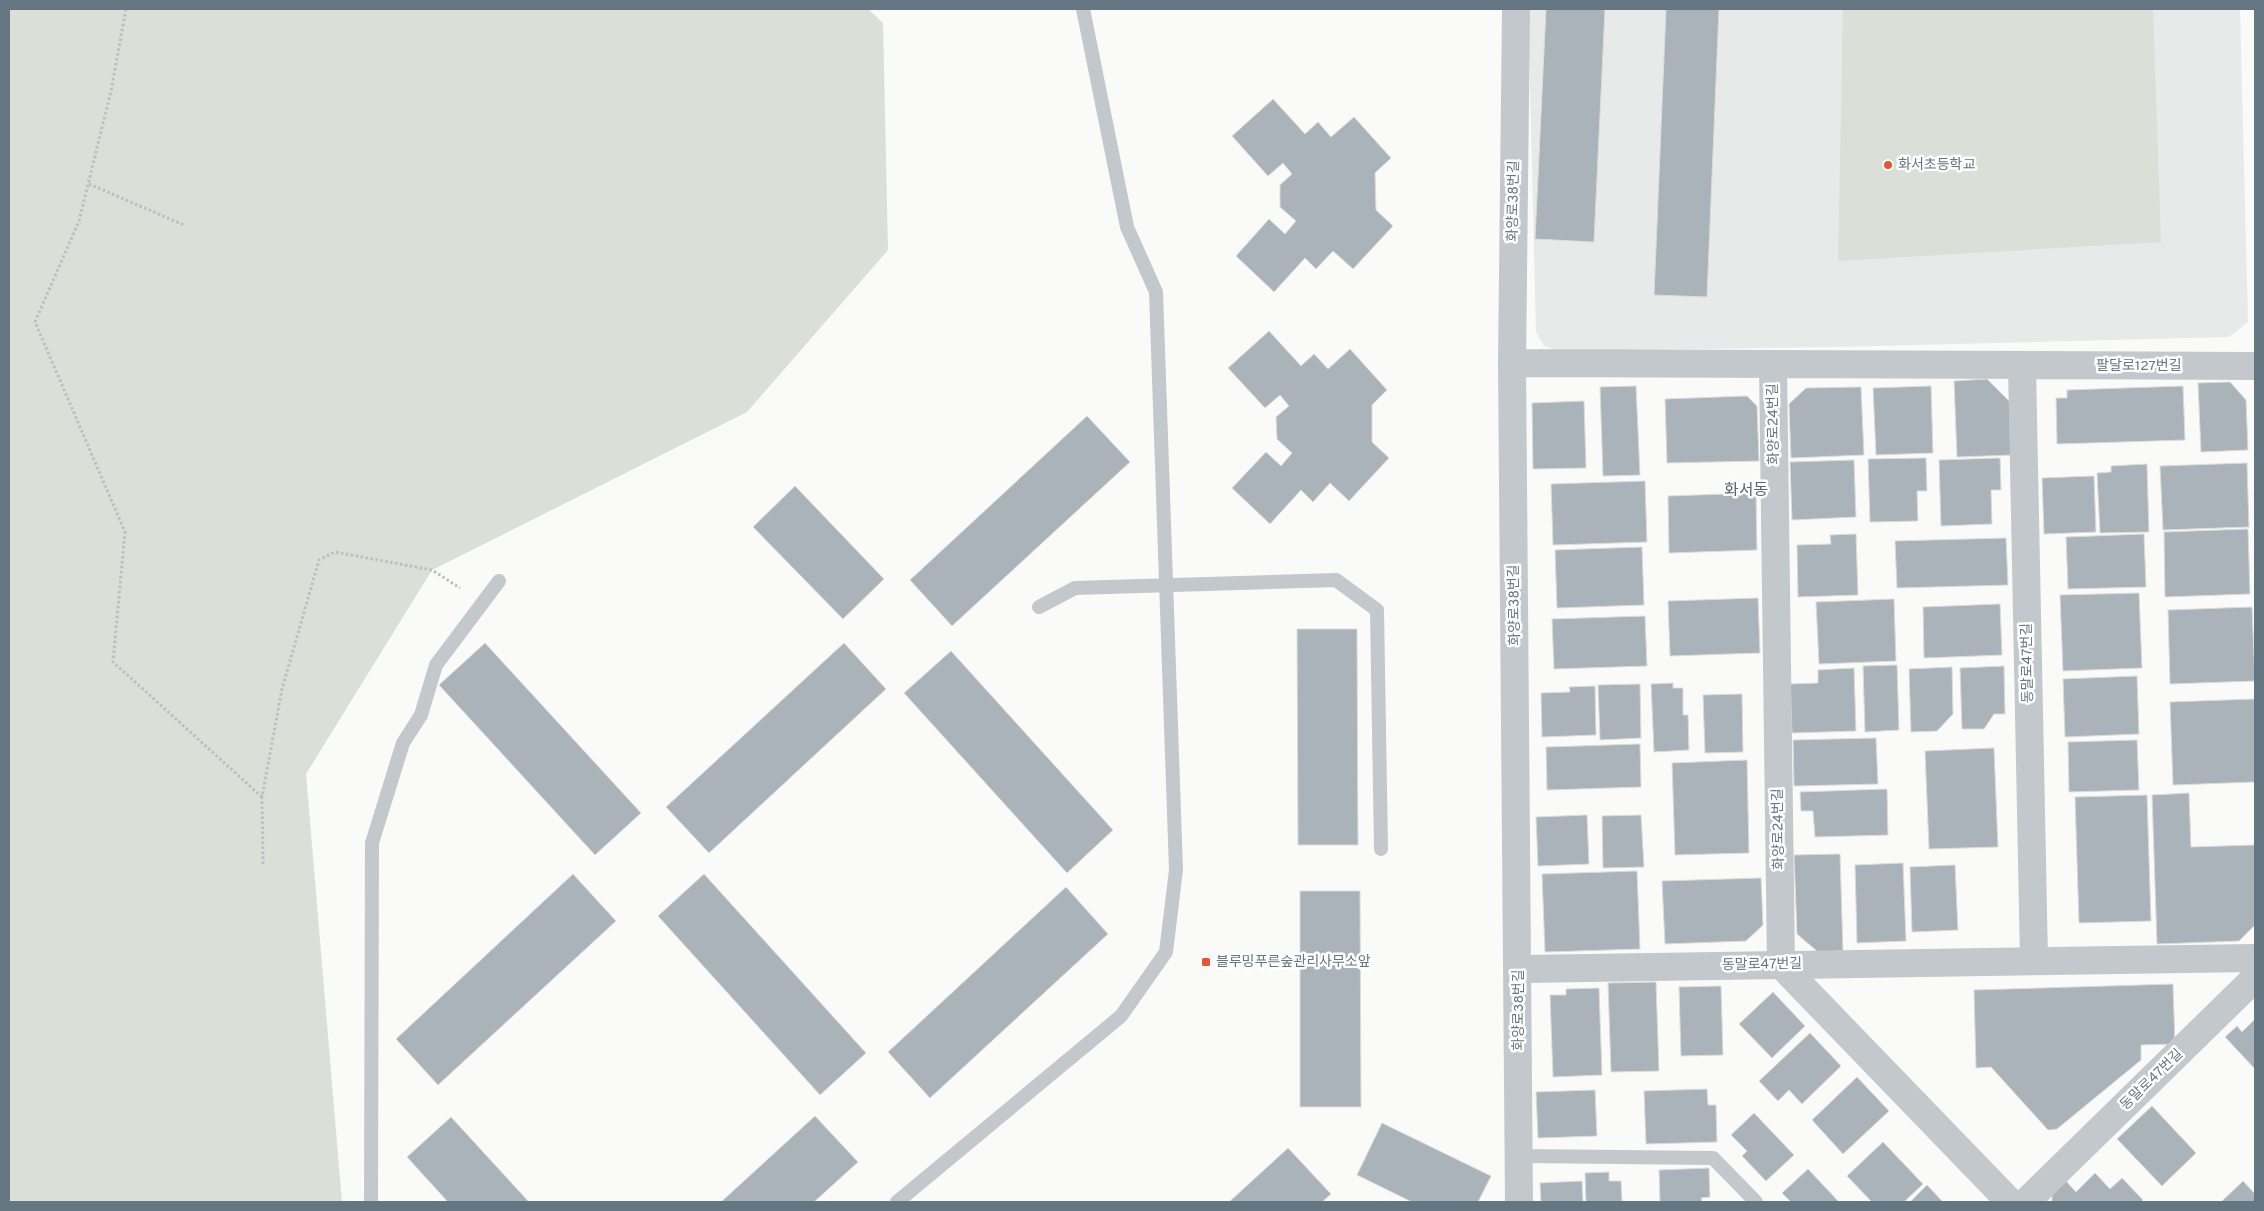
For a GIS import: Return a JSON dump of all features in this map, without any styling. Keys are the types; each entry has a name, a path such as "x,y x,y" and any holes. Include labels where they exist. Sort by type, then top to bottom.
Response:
{"street":[{"name":"화양로38번길","path":"1516,9 1512,363 1519,969 1519,1202"},
{"name":"화양로24번길","path":"1512,363 2022,367"},
{"name":"화양로24번길","path":"1773,365 1781,964"},
{"name":"팔달로127번길","path":"2022,367 2255,366"},
{"name":"동말로47번길","path":"2022,367 2034,960"},
{"name":"동말로47번길","path":"1519,969 2255,958"},
{"path":"1781,964 2010,1202"},
{"name":"동말로47번길","path":"2026,1202 2255,978"}],"lane":[{"path":"897,1202 1121,1016 1166,952 1176,870 1156,292 1127,227 1083,9"},
{"path":"1038,608 1075,588 1336,580 1377,610 1381,849"},
{"path":"371,1202 372,843 403,743 421,715 436,665 499,581"},
{"path":"1519,1156 1713,1158 1756,1202"}],"path":[{"path":"126,9 111,91 79,221 35,322 125,532 113,662 262,797"},
{"path":"89,184 184,226"},
{"path":"263,864 262,797 282,689 319,560 335,552 369,558 432,570 460,586"}],"shaded area":[{"path":"9,9 868,9 883,23 888,250 747,412 432,570 306,774 342,1202 9,1202"},
{"name":"화서초등학교","path":"1528,9 2240,9 2248,322 2229,337 1838,347 1559,351 1544,346 1536,332"},
{"path":"1843,9 2153,9 2161,242 1838,261"}],"building":[{"path":"1546,9 1605,9 1594,242 1535,239"},
{"path":"1666,9 1719,9 1707,297 1654,295"},
{"path":"1273,99 1305,134 1318,122 1331,137 1354,117 1391,158 1375,173 1376,210 1393,226 1353,269 1333,251 1316,269 1305,258 1274,292 1236,256 1269,219 1285,234 1296,221 1280,207 1280,185 1292,174 1283,163 1268,176 1232,136"},
{"path":"1269,331 1301,366 1314,354 1328,369 1350,349 1387,390 1372,405 1372,442 1389,458 1349,501 1330,483 1313,502 1301,490 1270,524 1232,488 1266,452 1281,466 1292,453 1277,439 1276,417 1289,406 1280,395 1265,408 1228,368"},
{"path":"1987,379 2012,404 2014,455 1957,457 1954,381"},
{"path":"2230,382 2246,400 2248,450 2201,452 2198,383"},
{"path":"1636,386 1640,475 1603,476 1600,387"},
{"path":"1931,386 1933,453 1876,455 1873,388"},
{"path":"2183,386 2185,440 2057,444 2056,398 2067,398 2067,390"},
{"path":"1861,387 1864,455 1791,458 1789,404 1806,388"},
{"path":"1747,396 1757,406 1759,461 1667,463 1665,399"},
{"path":"1584,401 1586,468 1533,469 1532,403"},
{"path":"1087,416 1130,462 952,626 910,580"},
{"path":"1926,458 1927,491 1917,491 1918,521 1870,522 1868,459"},
{"path":"2000,458 2001,490 1991,490 1992,524 1941,526 1939,460"},
{"path":"1854,460 1856,517 1792,520 1790,462"},
{"path":"2247,463 2249,527 2163,530 2160,466"},
{"path":"2147,464 2149,532 2100,533 2097,473 2111,472 2111,466"},
{"path":"2094,476 2096,532 2044,534 2042,478"},
{"path":"1645,481 1647,542 1553,545 1551,484"},
{"path":"795,486 884,579 843,619 753,527"},
{"path":"1756,493 1757,550 1669,553 1668,496"},
{"path":"2248,529 2250,594 2165,597 2164,532"},
{"path":"1856,534 1858,595 1798,597 1797,545 1831,544 1830,535"},
{"path":"2144,534 2146,587 2068,589 2066,537"},
{"path":"2006,538 2008,585 1897,588 1895,541"},
{"path":"1642,547 1644,605 1557,608 1555,550"},
{"path":"2139,593 2142,668 2063,671 2060,595"},
{"path":"1758,598 1760,653 1670,656 1668,601"},
{"path":"1894,599 1896,661 1819,664 1816,602"},
{"path":"2000,604 2002,655 1924,658 1923,607"},
{"path":"2252,607 2255,681 2170,684 2168,610"},
{"path":"1645,616 1647,666 1554,669 1552,619"},
{"path":"1297,629 1357,629 1358,845 1298,845"},
{"path":"485,643 641,813 595,855 439,685"},
{"path":"844,643 886,689 709,853 666,807"},
{"path":"951,651 1113,830 1067,873 904,693"},
{"path":"1897,665 1899,730 1865,732 1863,666"},
{"path":"2004,666 2005,714 1994,714 1984,729 1962,729 1960,668"},
{"path":"1952,667 1953,714 1937,731 1911,732 1909,669"},
{"path":"1854,668 1856,731 1792,733 1790,684 1818,683 1818,670"},
{"path":"2137,676 2139,734 2065,737 2063,679"},
{"path":"1673,683 1673,688 1683,688 1683,715 1688,715 1689,750 1654,752 1651,684"},
{"path":"1640,684 1641,738 1600,740 1598,685"},
{"path":"1595,686 1596,735 1542,737 1541,693 1570,692 1569,687"},
{"path":"1742,694 1743,752 1705,753 1703,695"},
{"path":"2255,699 2255,782 2173,785 2170,702"},
{"path":"1876,738 1878,784 1794,786 1793,740"},
{"path":"2137,740 2139,790 2069,792 2068,742"},
{"path":"1640,744 1641,787 1547,790 1546,747"},
{"path":"1994,748 1998,847 1929,849 1925,751"},
{"path":"1747,760 1749,853 1675,855 1672,763"},
{"path":"1887,789 1888,835 1815,837 1813,811 1801,811 1800,792"},
{"path":"2189,793 2191,847 2255,845 2255,925 2239,941 2157,944 2152,795"},
{"path":"2147,795 2151,921 2079,923 2075,797"},
{"path":"1587,815 1589,864 1538,866 1536,817"},
{"path":"1641,815 1644,867 1603,868 1602,816"},
{"path":"1840,854 1843,951 1818,952 1797,934 1794,855"},
{"path":"1903,863 1906,941 1857,943 1855,865"},
{"path":"1955,865 1958,930 1912,932 1910,867"},
{"path":"1637,871 1640,949 1545,952 1542,874"},
{"path":"573,874 616,921 438,1085 396,1039"},
{"path":"704,874 866,1053 820,1095 658,916"},
{"path":"1761,878 1763,925 1746,941 1665,944 1662,881"},
{"path":"1066,887 1108,934 930,1098 888,1052"},
{"path":"1300,891 1360,891 1361,1107 1300,1107"},
{"path":"1656,982 1659,1071 1611,1072 1608,983"},
{"path":"2173,984 2175,1044 2141,1045 2141,1060 2057,1129 2048,1130 1991,1067 1976,1068 1974,990"},
{"path":"1721,986 1723,1055 1681,1056 1679,987"},
{"path":"1599,988 1602,1075 1553,1077 1550,995 1566,995 1566,989"},
{"path":"1773,992 1805,1026 1772,1058 1739,1024"},
{"path":"2254,1020 2255,1069 2225,1037 2237,1026 2242,1032"},
{"path":"1810,1033 1841,1066 1802,1104 1789,1090 1778,1101 1759,1081"},
{"path":"1857,1077 1889,1111 1843,1154 1812,1120"},
{"path":"1707,1089 1708,1105 1716,1105 1717,1142 1646,1144 1644,1091"},
{"path":"1595,1090 1597,1136 1538,1138 1536,1092"},
{"path":"2152,1106 2196,1153 2162,1186 2117,1139"},
{"path":"1754,1113 1794,1155 1766,1181 1742,1156 1747,1151 1731,1135"},
{"path":"815,1116 858,1162 814,1202 721,1202"},
{"path":"451,1117 529,1202 448,1202 407,1157"},
{"path":"1382,1123 1491,1176 1478,1202 1412,1202 1357,1175"},
{"path":"1883,1142 1923,1184 1904,1202 1872,1202 1847,1176"},
{"path":"1288,1148 1331,1194 1322,1202 1229,1202"},
{"path":"1709,1168 1710,1197 1701,1198 1702,1202 1660,1202 1659,1170"},
{"path":"1808,1169 1839,1202 1791,1202 1782,1193"},
{"path":"1609,1172 1609,1181 1621,1181 1622,1201 1628,1202 1586,1202 1585,1173"},
{"path":"2095,1173 2110,1189 2122,1178 2143,1200 2141,1202 2052,1202 2052,1190 2064,1179 2076,1192"},
{"path":"1582,1181 1583,1202 1541,1202 1540,1183"},
{"path":"2243,1181 2255,1194 2255,1202 2221,1202"},
{"path":"1927,1185 1943,1202 1910,1202"}],"place":[{"name":"화서초등학교","path":"1888,165"},
{"name":"블루밍푸른숲관리사무소앞","path":"1206,962"}],"district":[{"name":"화서동","path":"1746,491"}]}
